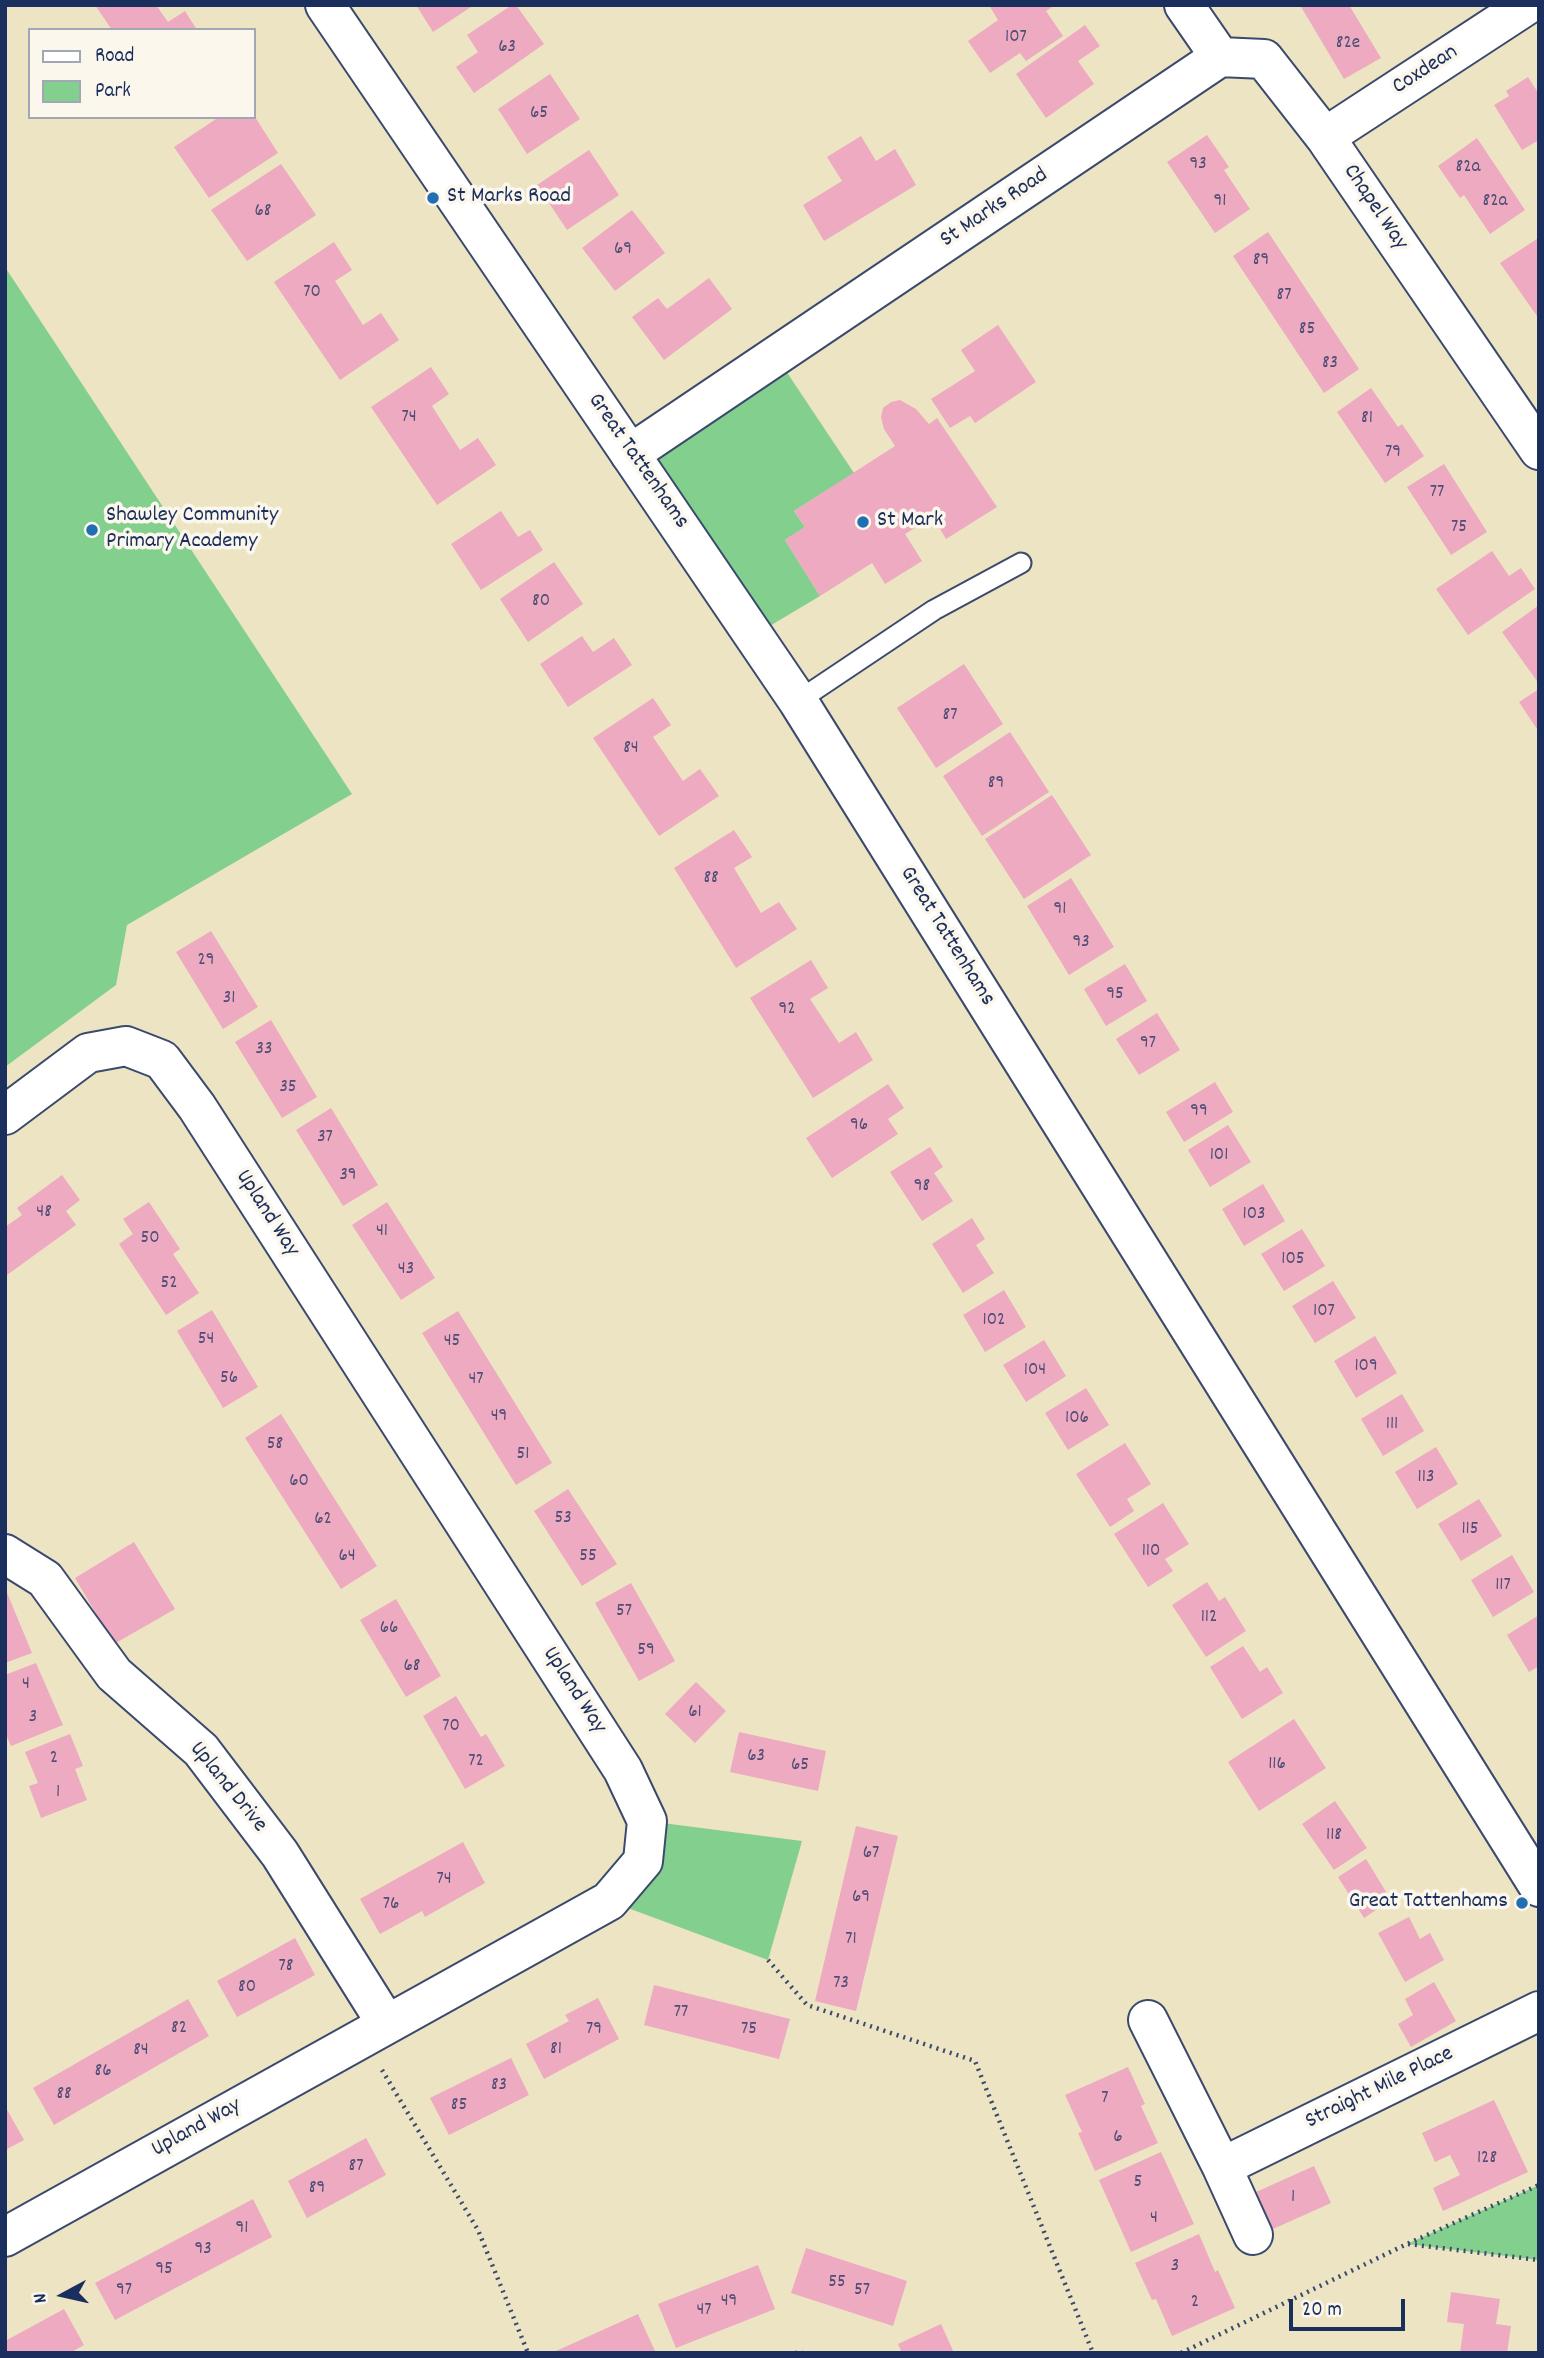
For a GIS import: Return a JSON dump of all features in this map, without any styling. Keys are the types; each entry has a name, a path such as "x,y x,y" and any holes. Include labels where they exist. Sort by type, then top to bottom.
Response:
{"street":[{"name":"Great Tattenhams","path":"325,5 798,701 1539,1888"},
{"path":"1184,5 1220,57"},
{"name":"Coxdean","path":"1325,137 1527,5"},
{"name":"St Marks Road","path":"630,454 1220,57"},
{"name":"Chapel Way","path":"1220,57 1264,59 1325,137 1539,450"},
{"name":"Upland Way","path":"5,1115 88,1053 126,1046 162,1060 197,1107 616,1758 648,1821 643,1861 609,1900 5,2237"},
{"name":"Upland Drive","path":"5,1553 45,1579 114,1674 201,1750 280,1854 374,2030"},
{"name":"Straight Mile Place","path":"1222,2167 1539,2011"},
{"path":"1148,2020 1253,2235"}],"lane":[{"path":"798,701 934,610 1021,563"}],"path":[{"path":"768,1960 807,2005 975,2061 1093,2353"},
{"path":"374,2030 478,2230 528,2353"},
{"path":"1181,2353 1407,2244 1539,2185"},
{"path":"1407,2244 1539,2260"},
{"path":"795,2353 803,2353"}],"green space":[{"name":"Shawley Community Primary Academy","path":"5,267 352,794 127,925 116,985 5,1067"},
{"path":"776,356 854,473 794,511 805,527 785,540 820,596 753,636 630,454"},
{"path":"647,1821 802,1841 768,1960 609,1901"},
{"path":"1539,2185 1539,2260 1407,2244"}],"building":[{"path":"95,5 156,5 168,22 185,11 196,28 111,28"},
{"path":"416,5 474,5 433,32"},
{"path":"516,5 544,44 474,93 456,67 478,52 467,35"},
{"path":"989,5 1055,5 1046,11 1063,36 1026,61 1020,53 990,73 968,41 998,20"},
{"path":"1300,5 1349,5 1381,58 1344,79"},
{"path":"1085,25 1100,46 1078,61 1094,84 1046,118 1016,74"},
{"path":"550,74 580,119 527,154 498,109"},
{"path":"1528,77 1539,94 1539,140 1522,150 1494,105 1509,96 1506,91"},
{"path":"216,119 256,119 278,153 209,198 174,147"},
{"path":"1207,135 1229,167 1224,170 1250,209 1215,233 1167,162"},
{"path":"861,136 876,161 895,149 916,185 824,241 803,205 842,181 827,157"},
{"path":"1477,138 1525,210 1490,234 1464,195 1460,198 1438,166"},
{"path":"589,150 619,195 567,230 537,185"},
{"path":"281,164 316,215 247,261 211,210"},
{"path":"632,210 665,253 615,291 582,248"},
{"path":"1268,232 1359,369 1324,393 1233,256"},
{"path":"1537,239 1539,242 1539,319 1500,263"},
{"path":"334,242 352,270 335,281 363,325 381,313 399,340 340,380 274,282"},
{"path":"709,278 732,309 664,360 632,317 658,298 667,309"},
{"path":"998,325 1036,382 975,423 970,416 950,428 931,399 975,371 961,350"},
{"path":"431,367 449,394 432,406 460,450 478,438 496,465 437,505 371,407"},
{"path":"1371,388 1398,427 1402,424 1424,456 1385,483 1337,412"},
{"name":"St Mark","path":"900,400 916,409 929,424 937,418 997,507 946,539 933,517 905,534 922,561 885,584 872,563 820,596 785,540 805,527 794,511 895,446 884,429 881,417 883,408"},
{"path":"1444,464 1487,532 1451,555 1407,487"},
{"path":"501,511 518,537 530,530 543,550 481,590 451,544"},
{"path":"1492,551 1509,576 1521,568 1535,589 1468,635 1436,589"},
{"path":"554,562 583,604 528,642 500,599"},
{"path":"1539,605 1539,684 1502,632"},
{"path":"582,636 593,652 614,638 632,665 568,707 540,664"},
{"path":"964,664 1003,724 936,768 897,708"},
{"path":"1539,689 1539,732 1519,702"},
{"path":"653,698 671,725 653,737 683,781 700,769 719,796 659,836 593,738"},
{"path":"1010,732 1049,792 982,836 943,776"},
{"path":"1052,795 1091,855 1024,899 985,839"},
{"path":"734,830 752,857 734,868 761,913 779,902 797,929 736,968 674,868"},
{"path":"1071,878 1114,947 1069,975 1027,906"},
{"path":"211,931 258,1007 223,1029 176,952"},
{"path":"811,960 828,988 810,999 839,1043 856,1032 873,1060 813,1098 750,998"},
{"path":"1125,964 1147,1001 1106,1026 1084,989"},
{"path":"1157,1013 1180,1050 1139,1075 1116,1039"},
{"path":"271,1020 317,1097 282,1118 235,1042"},
{"path":"1215,1082 1233,1112 1184,1142 1166,1112"},
{"path":"888,1084 904,1108 888,1119 898,1134 832,1178 806,1138"},
{"path":"331,1108 378,1185 343,1206 296,1130"},
{"path":"1228,1125 1251,1162 1210,1187 1188,1150"},
{"path":"930,1147 943,1167 934,1173 953,1201 922,1221 890,1172"},
{"path":"62,1175 80,1200 66,1211 76,1225 7,1275 5,1227 22,1215 17,1208"},
{"path":"1263,1184 1285,1221 1244,1246 1222,1209"},
{"path":"149,1202 180,1249 173,1254 199,1293 166,1315 119,1244 133,1234 123,1219"},
{"path":"387,1202 435,1278 401,1300 352,1225"},
{"path":"972,1218 985,1239 976,1245 994,1273 963,1293 932,1244"},
{"path":"1302,1229 1325,1266 1284,1291 1261,1254"},
{"path":"1333,1281 1356,1318 1315,1343 1292,1306"},
{"path":"1004,1290 1026,1327 985,1352 963,1315"},
{"path":"212,1310 258,1387 223,1408 177,1331"},
{"path":"458,1311 552,1463 516,1485 422,1333"},
{"path":"1375,1336 1397,1373 1356,1398 1334,1361"},
{"path":"1044,1340 1066,1376 1026,1402 1003,1365"},
{"path":"1086,1388 1109,1425 1068,1450 1045,1413"},
{"path":"1402,1394 1424,1431 1383,1456 1361,1419"},
{"path":"281,1414 377,1566 341,1589 245,1438"},
{"path":"1125,1443 1151,1484 1127,1499 1134,1511 1110,1527 1076,1474"},
{"path":"1436,1447 1458,1484 1417,1509 1395,1472"},
{"path":"568,1489 617,1564 582,1586 534,1511"},
{"path":"1479,1499 1502,1536 1461,1561 1438,1524"},
{"path":"1163,1503 1189,1544 1165,1559 1173,1571 1148,1587 1114,1534"},
{"path":"134,1542 175,1609 114,1644 75,1578"},
{"path":"1512,1555 1534,1592 1493,1617 1471,1580"},
{"path":"1207,1582 1219,1601 1225,1597 1246,1631 1206,1657 1172,1605"},
{"path":"631,1583 675,1661 639,1681 595,1603"},
{"path":"5,1588 32,1653 5,1663"},
{"path":"396,1599 441,1676 406,1697 360,1620"},
{"path":"1539,1615 1539,1666 1529,1672 1507,1635"},
{"path":"1243,1646 1260,1672 1267,1667 1283,1693 1242,1719 1210,1667"},
{"path":"36,1663 63,1725 11,1746 5,1732 5,1675"},
{"path":"696,1682 726,1711 695,1743 665,1714"},
{"path":"456,1696 481,1737 486,1734 505,1766 465,1789 423,1716"},
{"path":"1294,1719 1326,1768 1259,1811 1228,1762"},
{"path":"739,1732 826,1751 818,1791 730,1772"},
{"path":"70,1734 83,1766 75,1769 87,1800 41,1818 29,1786 38,1783 25,1752"},
{"path":"1335,1801 1367,1848 1334,1870 1302,1824"},
{"path":"856,1826 898,1836 856,2011 815,2001"},
{"path":"463,1842 485,1883 425,1917 422,1911 380,1934 360,1899"},
{"path":"1366,1859 1391,1900 1364,1918 1338,1877"},
{"path":"1409,1917 1420,1939 1430,1933 1444,1960 1405,1982 1378,1933"},
{"path":"295,1938 315,1975 237,2017 217,1981"},
{"path":"1434,1982 1456,2021 1411,2047 1398,2024 1413,2015 1405,1999"},
{"path":"654,1985 790,2019 779,2059 644,2025"},
{"path":"598,1998 619,2039 544,2079 526,2044 569,2021 565,2015"},
{"path":"188,1999 209,2036 54,2125 33,2088"},
{"path":"511,2058 529,2095 449,2135 430,2098"},
{"path":"1128,2067 1145,2104 1141,2106 1158,2143 1095,2171 1078,2133 1082,2132 1065,2095"},
{"path":"1494,2100 1528,2172 1443,2211 1433,2188 1460,2175 1450,2155 1435,2162 1422,2133"},
{"path":"5,2106 24,2140 5,2150"},
{"path":"366,2138 386,2175 307,2218 288,2181"},
{"path":"1161,2152 1194,2224 1131,2252 1099,2180"},
{"path":"1314,2166 1331,2203 1273,2229 1256,2192"},
{"path":"253,2199 272,2237 115,2320 95,2283"},
{"path":"1199,2234 1215,2272 1218,2270 1235,2308 1172,2336 1156,2299 1152,2300 1135,2263"},
{"path":"806,2248 907,2281 893,2326 791,2293"},
{"path":"758,2265 775,2309 676,2348 658,2304"},
{"path":"1451,2292 1500,2299 1496,2324 1511,2326 1507,2353 1460,2353 1464,2324 1447,2322"},
{"path":"64,2309 84,2345 70,2353 5,2353 5,2341"},
{"path":"638,2314 655,2351 556,2351"},
{"path":"941,2324 954,2353 902,2353 898,2344"}],"place":[{"name":"St Marks Road","path":"433,198"},
{"name":"St Mark","path":"863,522"},
{"name":"Shawley Community Primary Academy","path":"92,530"},
{"name":"Great Tattenhams","path":"1522,1903"}]}
